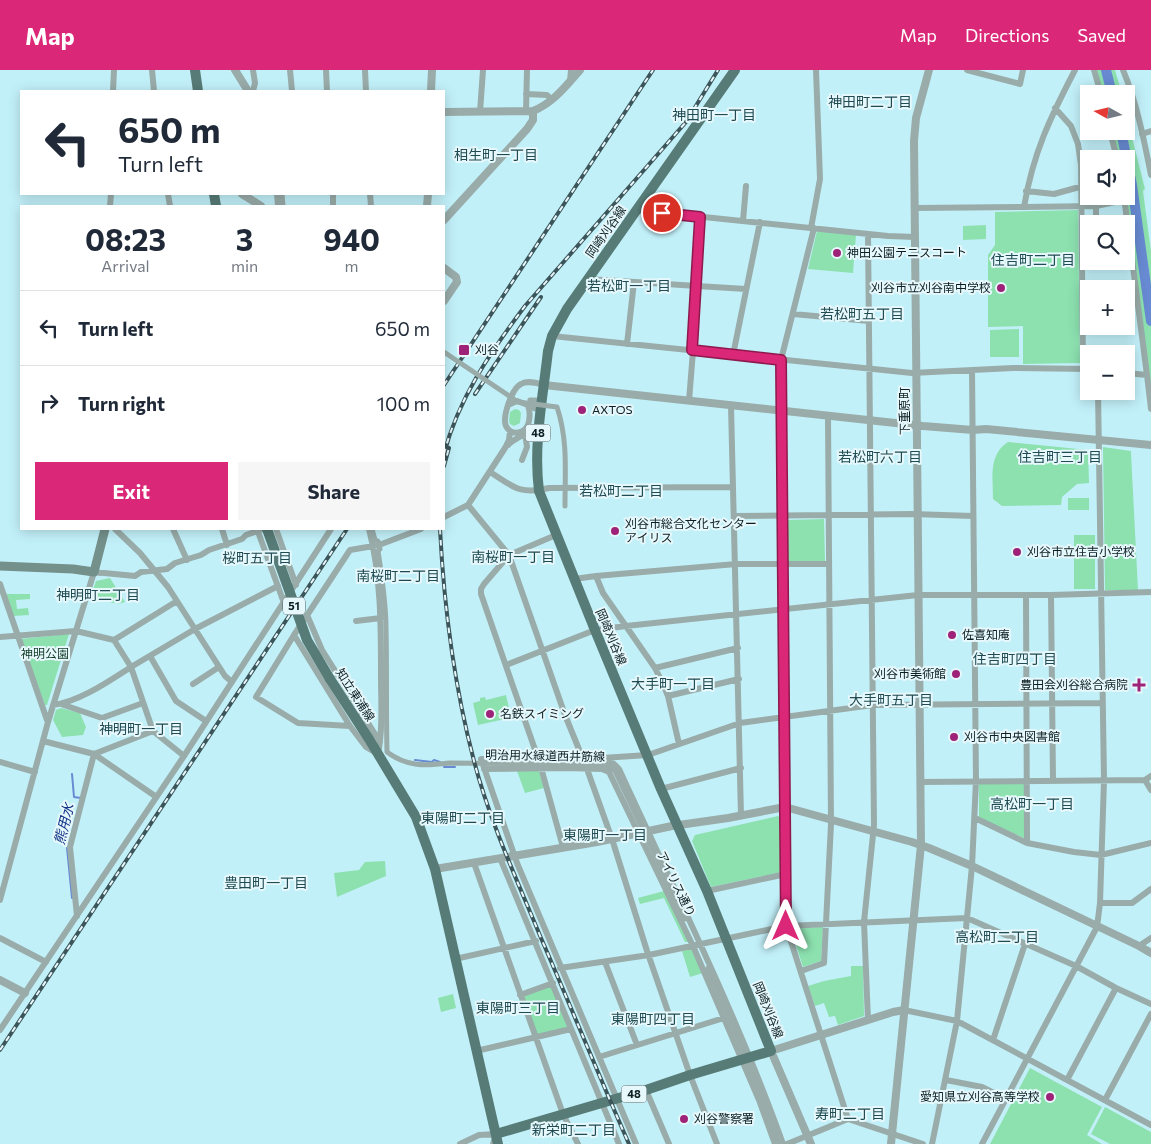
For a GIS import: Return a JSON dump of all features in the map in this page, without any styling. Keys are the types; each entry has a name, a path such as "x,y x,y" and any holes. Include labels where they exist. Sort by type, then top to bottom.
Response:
{"main road":[{"path":"195,70 198,90"},
{"name":"岡崎刈谷線","path":"496,1141 563,1114 602,1104 771,1051 707,891 662,789 538,491 536,452 548,351 552,336 567,309 735,70"},
{"path":"0,566 73,569 100,573 105,530"},
{"name":"知立東浦線","path":"261,530 307,640 416,817 435,869"},
{"path":"435,869 496,1141"}],"street":[{"path":"113,90 114,70"},
{"path":"152,70 154,90"},
{"path":"237,70 249,90"},
{"path":"251,90 255,83 253,70"},
{"path":"290,70 292,90"},
{"path":"326,70 327,90"},
{"path":"365,70 366,90"},
{"path":"431,90 432,70"},
{"path":"480,112 483,70"},
{"path":"445,219 527,129 533,120 529,112 526,94 527,70"},
{"path":"570,81 571,70"},
{"path":"445,112 529,112 542,107 552,100 580,70"},
{"path":"816,70 820,179 813,228 781,360 786,926 848,1119"},
{"name":"下重原町","path":"891,1144 921,845 914,141 916,118 929,70"},
{"path":"967,70 994,73 1020,84 1023,70"},
{"path":"1024,207 1026,191 1038,148 1055,108 1075,70"},
{"path":"1094,70 1098,85"},
{"path":"1123,70 1129,84 1151,175"},
{"path":"526,94 547,95 552,100"},
{"path":"1055,108 1071,126 1078,144 1080,161"},
{"path":"1142,134 1151,131"},
{"path":"743,221 746,186"},
{"path":"1026,191 1054,194 1080,187"},
{"path":"244,195 259,205"},
{"path":"915,208 1100,205"},
{"path":"1125,205 1151,409"},
{"path":"1082,206 1083,215"},
{"path":"1096,206 1096,215"},
{"path":"636,210 868,234 916,237"},
{"path":"689,400 700,217"},
{"path":"733,355 760,222"},
{"path":"868,234 874,831 864,922 868,1020"},
{"path":"445,269 456,277 457,282 445,300"},
{"path":"1085,270 1086,345"},
{"path":"588,279 746,290"},
{"path":"627,344 634,282"},
{"path":"793,314 869,321"},
{"path":"552,336 870,369 916,372 1013,368 1080,369"},
{"path":"445,353 518,402 557,407 563,426 565,444 565,506"},
{"path":"932,1144 957,1021 975,818 972,370"},
{"path":"1135,374 1146,375"},
{"path":"445,516 468,505 490,472 510,440 510,431 505,420 508,405 518,385 530,382 731,406 916,425 973,430 986,429 1151,445"},
{"path":"495,395 499,389"},
{"path":"982,1144 1097,927 1100,903 1104,780 1098,400"},
{"path":"508,405 518,401 528,405 530,409 525,433 527,447 520,459 522,446 517,439"},
{"path":"731,406 742,816"},
{"path":"801,971 824,963 826,924 830,819 828,415"},
{"path":"510,431 522,432 528,424"},
{"path":"505,448 525,433"},
{"path":"490,472 519,490 528,492 560,488 733,487"},
{"path":"468,505 509,555 565,715 612,838 675,1033 717,1144"},
{"path":"734,516 782,517 918,514 973,516"},
{"path":"116,530 156,571 225,676 232,682"},
{"path":"173,530 187,560"},
{"path":"222,530 227,545"},
{"path":"0,900 53,705 76,631 100,573 135,576 141,572 167,569 259,530"},
{"path":"261,530 284,602"},
{"path":"276,530 296,585"},
{"path":"0,1030 155,796 184,756 330,530"},
{"path":"294,635 350,726 366,747 378,754 382,729 381,618 376,545 370,530"},
{"path":"350,726 298,722 256,697 350,550 376,545 417,530"},
{"path":"556,535 509,555 481,589 481,594 540,764 564,847"},
{"name":"明治用水緑道西井筋線","path":"376,545 380,549 378,552 384,589 387,752 404,762 412,764 482,764"},
{"path":"574,579 736,564 828,564"},
{"path":"596,576 603,593 655,668 668,696 679,744"},
{"path":"0,584 48,722"},
{"path":"53,705 61,704 94,690 195,629 278,586"},
{"path":"506,665 595,630 626,626 918,595 1051,595 1151,592"},
{"path":"1026,595 1027,843"},
{"path":"1051,595 1053,781"},
{"path":"0,637 76,631 114,640 177,602"},
{"path":"307,615 322,650 380,742"},
{"path":"356,621 381,618"},
{"path":"114,640 131,667 153,731 184,756"},
{"path":"655,668 738,648"},
{"path":"150,656 176,701 206,721"},
{"path":"193,684 219,667"},
{"path":"668,696 739,679"},
{"path":"482,764 585,764 648,755 740,723 873,704 1102,703"},
{"path":"61,704 102,718 144,704"},
{"path":"94,754 153,731"},
{"path":"43,741 94,754 155,796"},
{"path":"77,916 70,847 94,754"},
{"path":"482,764 585,764 607,761 619,769 643,832"},
{"path":"0,762 35,772"},
{"path":"482,764 514,855 560,968 636,1144"},
{"path":"585,764 609,772 643,832"},
{"path":"662,789 741,768"},
{"path":"920,782 1148,778 1151,790"},
{"path":"435,869 785,807 921,845 972,866 1139,946 1151,954"},
{"path":"975,818 1027,843 1074,852 1101,855 1151,843"},
{"name":"アイリス通り","path":"643,832 697,945"},
{"path":"500,858 619,1144"},
{"path":"474,863 502,948 563,1114 578,1144"},
{"path":"0,867 8,869"},
{"path":"707,891 786,874"},
{"path":"1100,903 1132,902 1151,889"},
{"path":"560,968 649,955 786,926 967,918 1076,966 1116,988 1151,1004"},
{"path":"0,938 46,962"},
{"path":"1139,946 1151,938"},
{"path":"455,959 536,941"},
{"path":"993,1040 1025,944"},
{"path":"697,945 724,1018 747,1059 779,1144"},
{"path":"697,945 783,1144"},
{"path":"605,962 637,1045"},
{"path":"0,980 25,993"},
{"path":"520,995 553,983"},
{"path":"1067,1080 1116,988"},
{"path":"811,1144 771,1051 904,1010 957,1021 1151,1125"},
{"path":"1105,1100 1151,1014"},
{"path":"599,1057 724,1018"},
{"path":"476,1052 571,1029"},
{"path":"747,1059 775,1144"},
{"path":"946,1080 982,1087 1006,1099"},
{"path":"646,1090 668,1144"},
{"path":"787,1144 848,1119 923,1144"},
{"path":"460,1144 479,1135 496,1141"}],"green space":[{"path":"1094,70 1115,70 1119,85 1098,85"},
{"path":"1111,140 1133,140 1145,189 1143,191 1151,251 1151,409 1135,270 1135,215 1128,215 1127,205 1135,205 1135,150 1113,150"},
{"path":"1078,210 1080,363 1023,364 1023,326 988,327 988,255 995,245 995,212"},
{"path":"986,225 986,239 963,240 963,226"},
{"name":"神田公園テニスコート","path":"817,231 856,235 853,273 808,269"},
{"path":"1019,329 1019,357 990,357 990,330"},
{"path":"515,409 521,413 520,423 514,426 509,421 510,412"},
{"path":"1008,442 1088,450 1089,483 1077,484 1062,497 1061,505 1002,506 993,499 992,475 997,453"},
{"path":"1103,447 1131,451 1138,590 1105,590"},
{"path":"1068,498 1089,498 1089,510 1068,510"},
{"path":"824,519 825,562 786,562 786,520"},
{"path":"1074,535 1095,535 1095,589 1074,589"},
{"path":"110,578 125,602 112,603 91,596 96,581"},
{"path":"6,594 30,594 30,599 16,600 17,609 28,608 29,615 13,616"},
{"name":"神明公園","path":"69,634 47,705 45,705 20,639"},
{"name":"名鉄スイミング","path":"506,695 509,708 503,709 505,719 478,725 473,703 480,701 480,698 485,697 486,700"},
{"path":"61,708 80,713 86,727 83,735 62,737 53,720 56,710"},
{"path":"517,771 539,771 544,788 525,793"},
{"path":"1025,783 1024,838 979,818 979,784"},
{"path":"778,816 781,818 782,872 711,887 692,841 695,835"},
{"path":"385,861 386,876 337,897 334,873 359,870 365,862"},
{"path":"664,891 689,942 685,942 664,898 640,904 638,898"},
{"path":"823,927 821,961 803,967 791,929"},
{"path":"691,949 703,973 690,977 682,951"},
{"path":"851,966 863,966 864,1016 838,1025 835,1016 829,1017 824,1003 815,1006 808,986 851,976"},
{"path":"551,986 568,1028 537,1035 523,996"},
{"path":"453,994 456,1008 441,1012 438,998"},
{"name":"愛知県立刈谷高等学校","path":"1030,1068 1102,1107 1087,1135 1102,1144 990,1144"},
{"path":"1105,1107 1151,1132 1151,1144 1110,1144 1091,1134"}],"waterway":[{"path":"1106,70 1110,85"},
{"path":"1123,140 1132,185 1151,321"},
{"path":"415,760 432,762 434,760 440,762"},
{"path":"444,767 455,767"},
{"name":"熊用水","path":"72,774 74,797 81,798"},
{"name":"熊用水","path":"67,848 72,898"}],"railway":[{"path":"445,383 653,70"},
{"path":"445,451 467,395 488,358 512,323 686,122 718,70"},
{"path":"475,394 541,297"},
{"path":"445,462 449,448"},
{"path":"0,1050 346,530"},
{"path":"440,530 451,646 461,704 480,784 513,873 629,1144"}],"place":[{"name":"神田公園テニスコート","path":"837,253"},
{"name":"刈谷市立刈谷南中学校","path":"1001,288"},
{"name":"刈谷","path":"464,350"},
{"name":"AXTOS","path":"582,410"},
{"name":"刈谷市総合文化センター アイリス","path":"615,531"},
{"name":"刈谷市立住吉小学校","path":"1017,552"},
{"name":"佐喜知庵","path":"952,635"},
{"name":"刈谷市美術館","path":"956,674"},
{"name":"豊田会刈谷総合病院","path":"1139,685"},
{"name":"名鉄スイミング","path":"490,714"},
{"name":"刈谷市中央図書館","path":"954,737"},
{"name":"愛知県立刈谷高等学校","path":"1050,1097"},
{"name":"刈谷警察署","path":"684,1119"}],"district":[{"name":"神田町二丁目","path":"870,102"},
{"name":"神田町一丁目","path":"714,115"},
{"name":"相生町一丁目","path":"496,155"},
{"name":"住吉町二丁目","path":"1033,260"},
{"name":"若松町一丁目","path":"629,286"},
{"name":"若松町五丁目","path":"862,314"},
{"name":"若松町六丁目","path":"880,457"},
{"name":"住吉町三丁目","path":"1060,457"},
{"name":"若松町二丁目","path":"621,491"},
{"name":"南桜町一丁目","path":"513,557"},
{"name":"桜町五丁目","path":"257,558"},
{"name":"南桜町二丁目","path":"398,576"},
{"name":"神明町二丁目","path":"98,595"},
{"name":"住吉町四丁目","path":"1015,659"},
{"name":"大手町一丁目","path":"673,684"},
{"name":"大手町五丁目","path":"891,700"},
{"name":"神明町一丁目","path":"141,729"},
{"name":"高松町一丁目","path":"1032,804"},
{"name":"東陽町二丁目","path":"463,818"},
{"name":"東陽町一丁目","path":"605,835"},
{"name":"豊田町一丁目","path":"266,883"},
{"name":"高松町二丁目","path":"997,937"},
{"name":"東陽町三丁目","path":"518,1008"},
{"name":"東陽町四丁目","path":"653,1019"},
{"name":"寿町二丁目","path":"850,1114"},
{"name":"新栄町二丁目","path":"574,1130"}],"route":[{"path":"662,213 700,217 692,350 781,360 786,926"}]}
